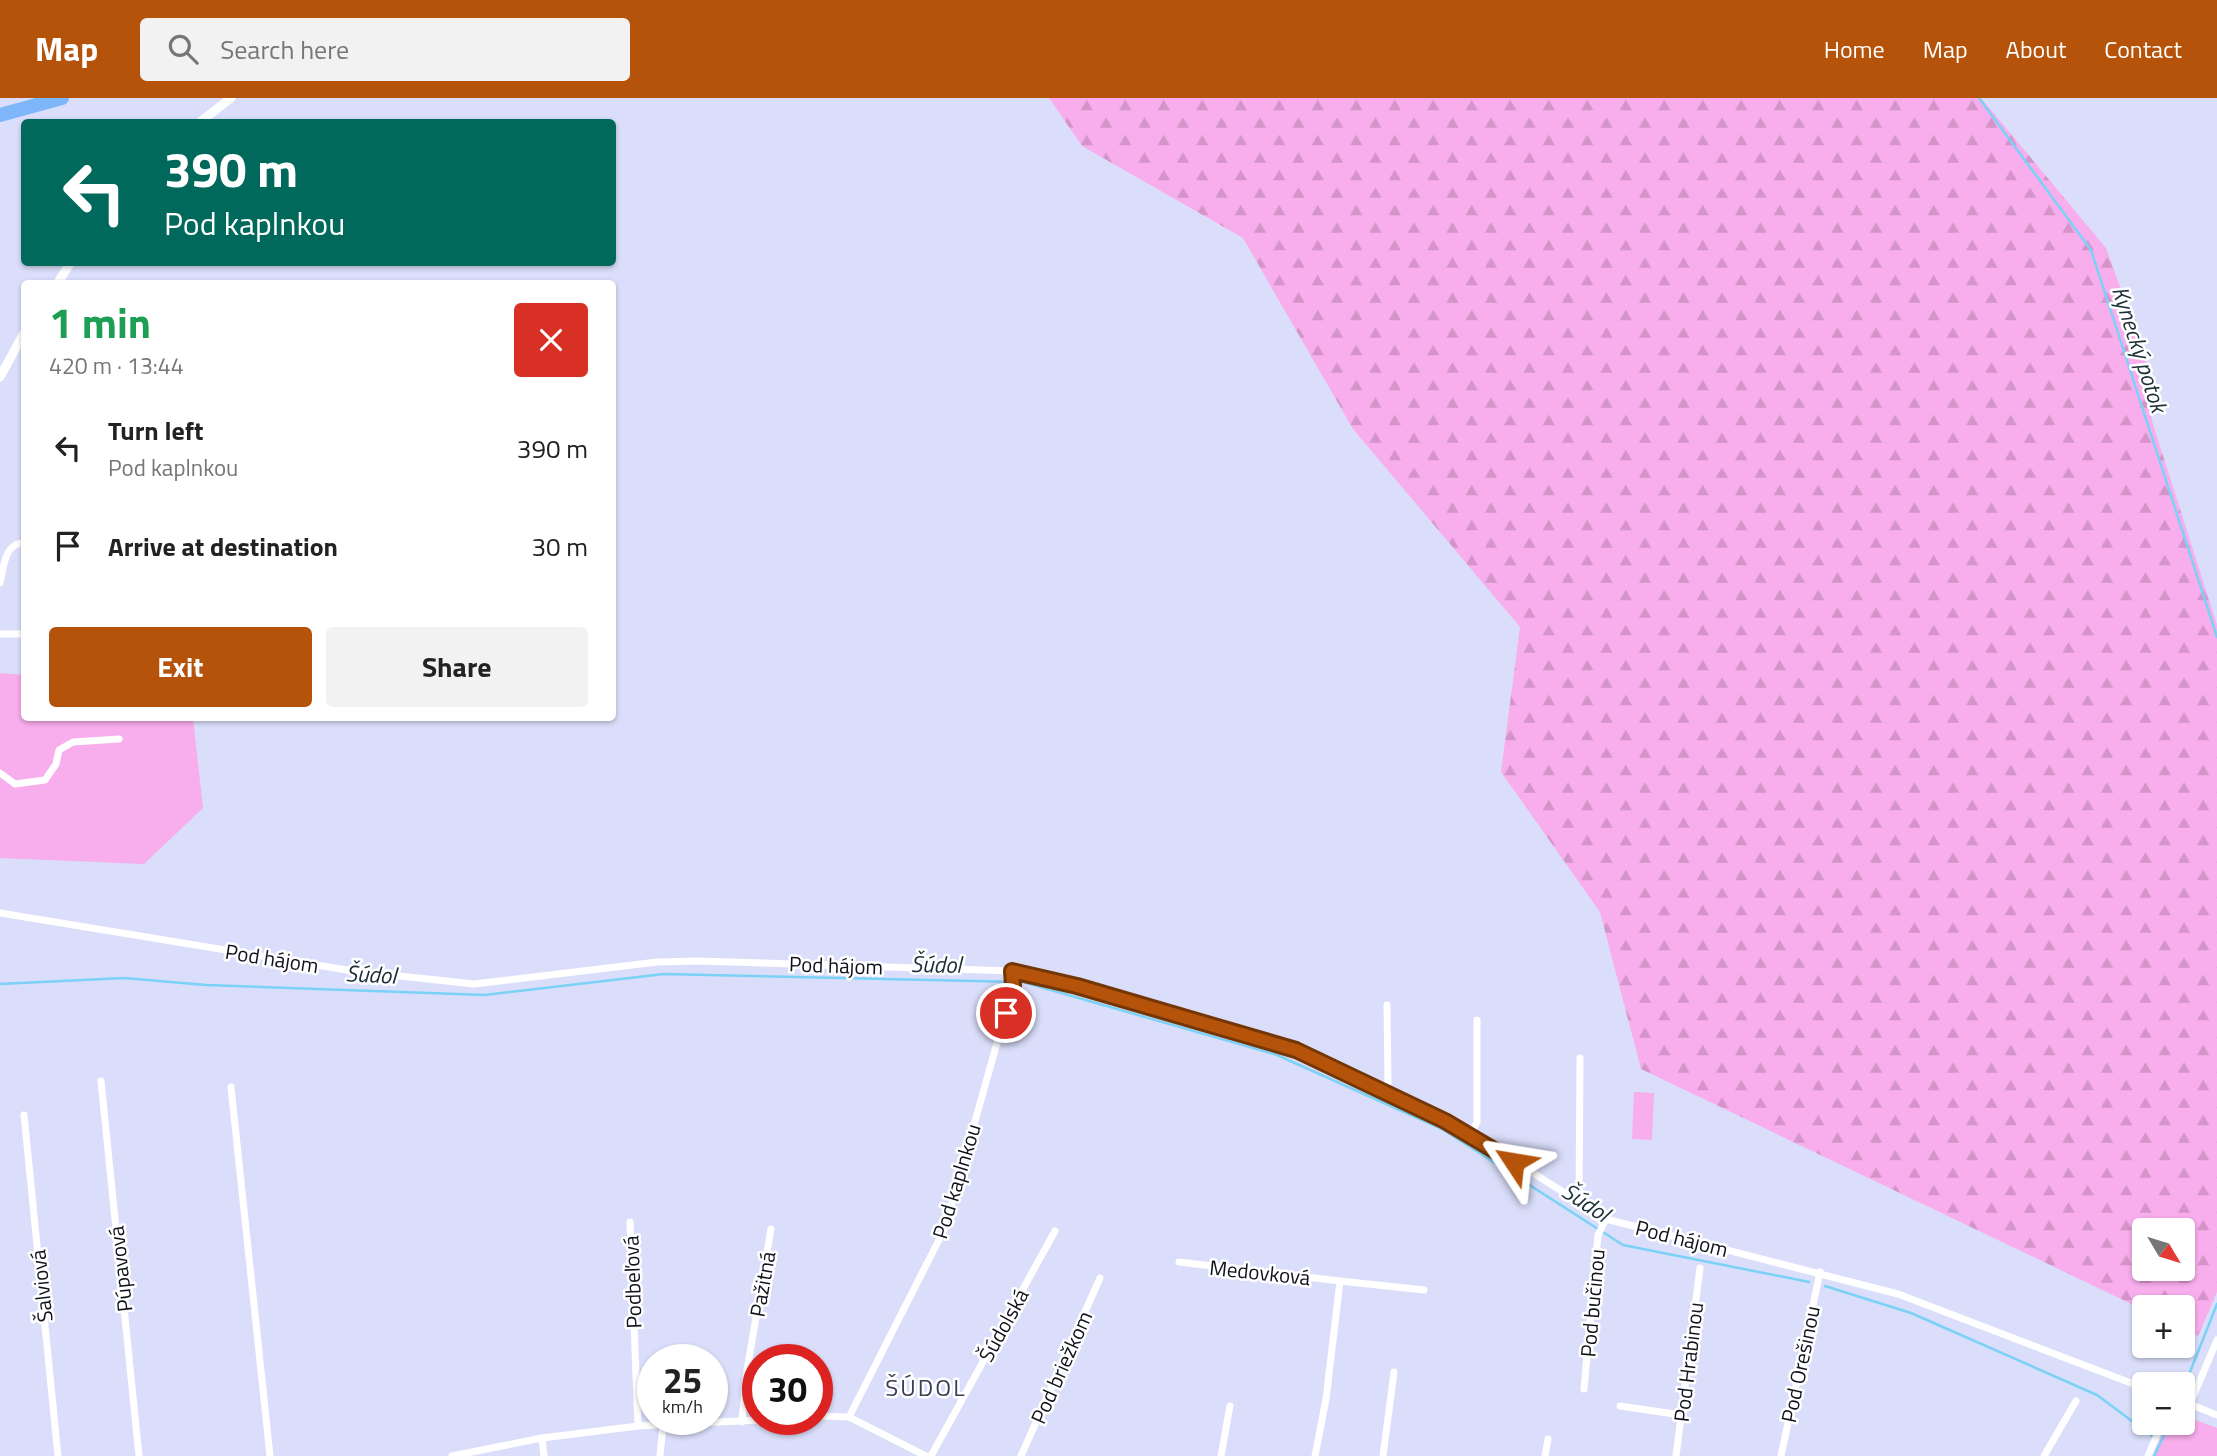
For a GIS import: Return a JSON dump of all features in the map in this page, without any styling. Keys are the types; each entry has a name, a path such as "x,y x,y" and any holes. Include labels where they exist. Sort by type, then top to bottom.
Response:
{"highway":[{"path":"0,115 62,98"}],"street":[{"path":"204,119 231,98"},
{"path":"0,377 21,338"},
{"path":"0,583 8,550 21,543"},
{"path":"0,634 21,634"},
{"path":"0,773 15,784 45,780 56,764 59,750 73,742 120,739"},
{"name":"Pod hájom","path":"0,913 353,971 474,984 657,962 699,961 1012,973 1077,986 1296,1050 1471,1134 1604,1223 1820,1272 1898,1294 2132,1383"},
{"name":"Pod kaplnkou","path":"849,1417 945,1228 1013,986 1012,973"},
{"path":"1383,1090 1388,1083 1387,1005"},
{"path":"1471,1134 1477,1122 1477,1020"},
{"path":"1579,1204 1580,1058"},
{"name":"Púpavová","path":"101,1081 139,1456"},
{"path":"230,1087 270,1456"},
{"name":"Šalviová","path":"24,1115 58,1456"},
{"name":"Podbeľová","path":"630,1222 637,1400"},
{"name":"Pod bučinou","path":"1584,1389 1598,1236 1604,1223"},
{"name":"Pažitná","path":"751,1344 771,1229"},
{"name":"Šúdolská","path":"833,1416 849,1417 929,1456 1055,1231"},
{"name":"Medovková","path":"1179,1262 1424,1290"},
{"name":"Pod Hrabinou","path":"1676,1456 1700,1268"},
{"name":"Pod Orešinou","path":"1781,1456 1820,1272"},
{"name":"Pod briežkom","path":"1021,1456 1100,1278"},
{"name":"Medovková","path":"1315,1456 1326,1399 1340,1281"},
{"path":"2195,1384 2216,1338"},
{"path":"1383,1456 1394,1372"},
{"path":"2044,1456 2076,1401"},
{"path":"1221,1456 1230,1406"},
{"path":"1620,1406 1681,1415"},
{"path":"2195,1406 2217,1415"},
{"path":"728,1423 742,1422"},
{"path":"452,1456 542,1438 637,1426"},
{"path":"660,1456 662,1435"},
{"path":"2148,1456 2157,1435"},
{"path":"542,1438 544,1456"},
{"path":"1545,1456 1548,1439"}],"green space":[{"path":"1049,98 1981,98 2106,248 2145,356 2152,421 2217,625 2217,1292 2198,1336 2195,1335 2195,1295 2132,1295 2132,1304 1641,1069 1600,912 1501,772 1520,627 1353,429 1243,238 1082,146"},
{"path":"0,673 21,675 21,721 193,721 203,808 144,864 0,858"},
{"path":"1634,1092 1654,1093 1652,1140 1632,1139"},
{"path":"2195,1420 2217,1428 2217,1456 2153,1456 2162,1435 2195,1435"}],"waterway":[{"name":"Kynecký potok","path":"1979,98 2091,250 2217,637"},
{"name":"Šúdol","path":"0,984 124,978 206,985 485,995 664,974 1023,982 1277,1055 1442,1129 1623,1245 1809,1282"},
{"name":"Šúdol","path":"1825,1286 1911,1313 2097,1395 2152,1436"},
{"name":"Kynecký potok","path":"2190,1372 2217,1304"},
{"name":"Šúdol","path":"2154,1456 2164,1435"}],"district":[{"name":"ŠÚDOL","path":"926,1387"}],"route":[{"path":"1006,1013 1013,986 1012,971 1077,986 1296,1050 1471,1134 1514,1162"}]}
